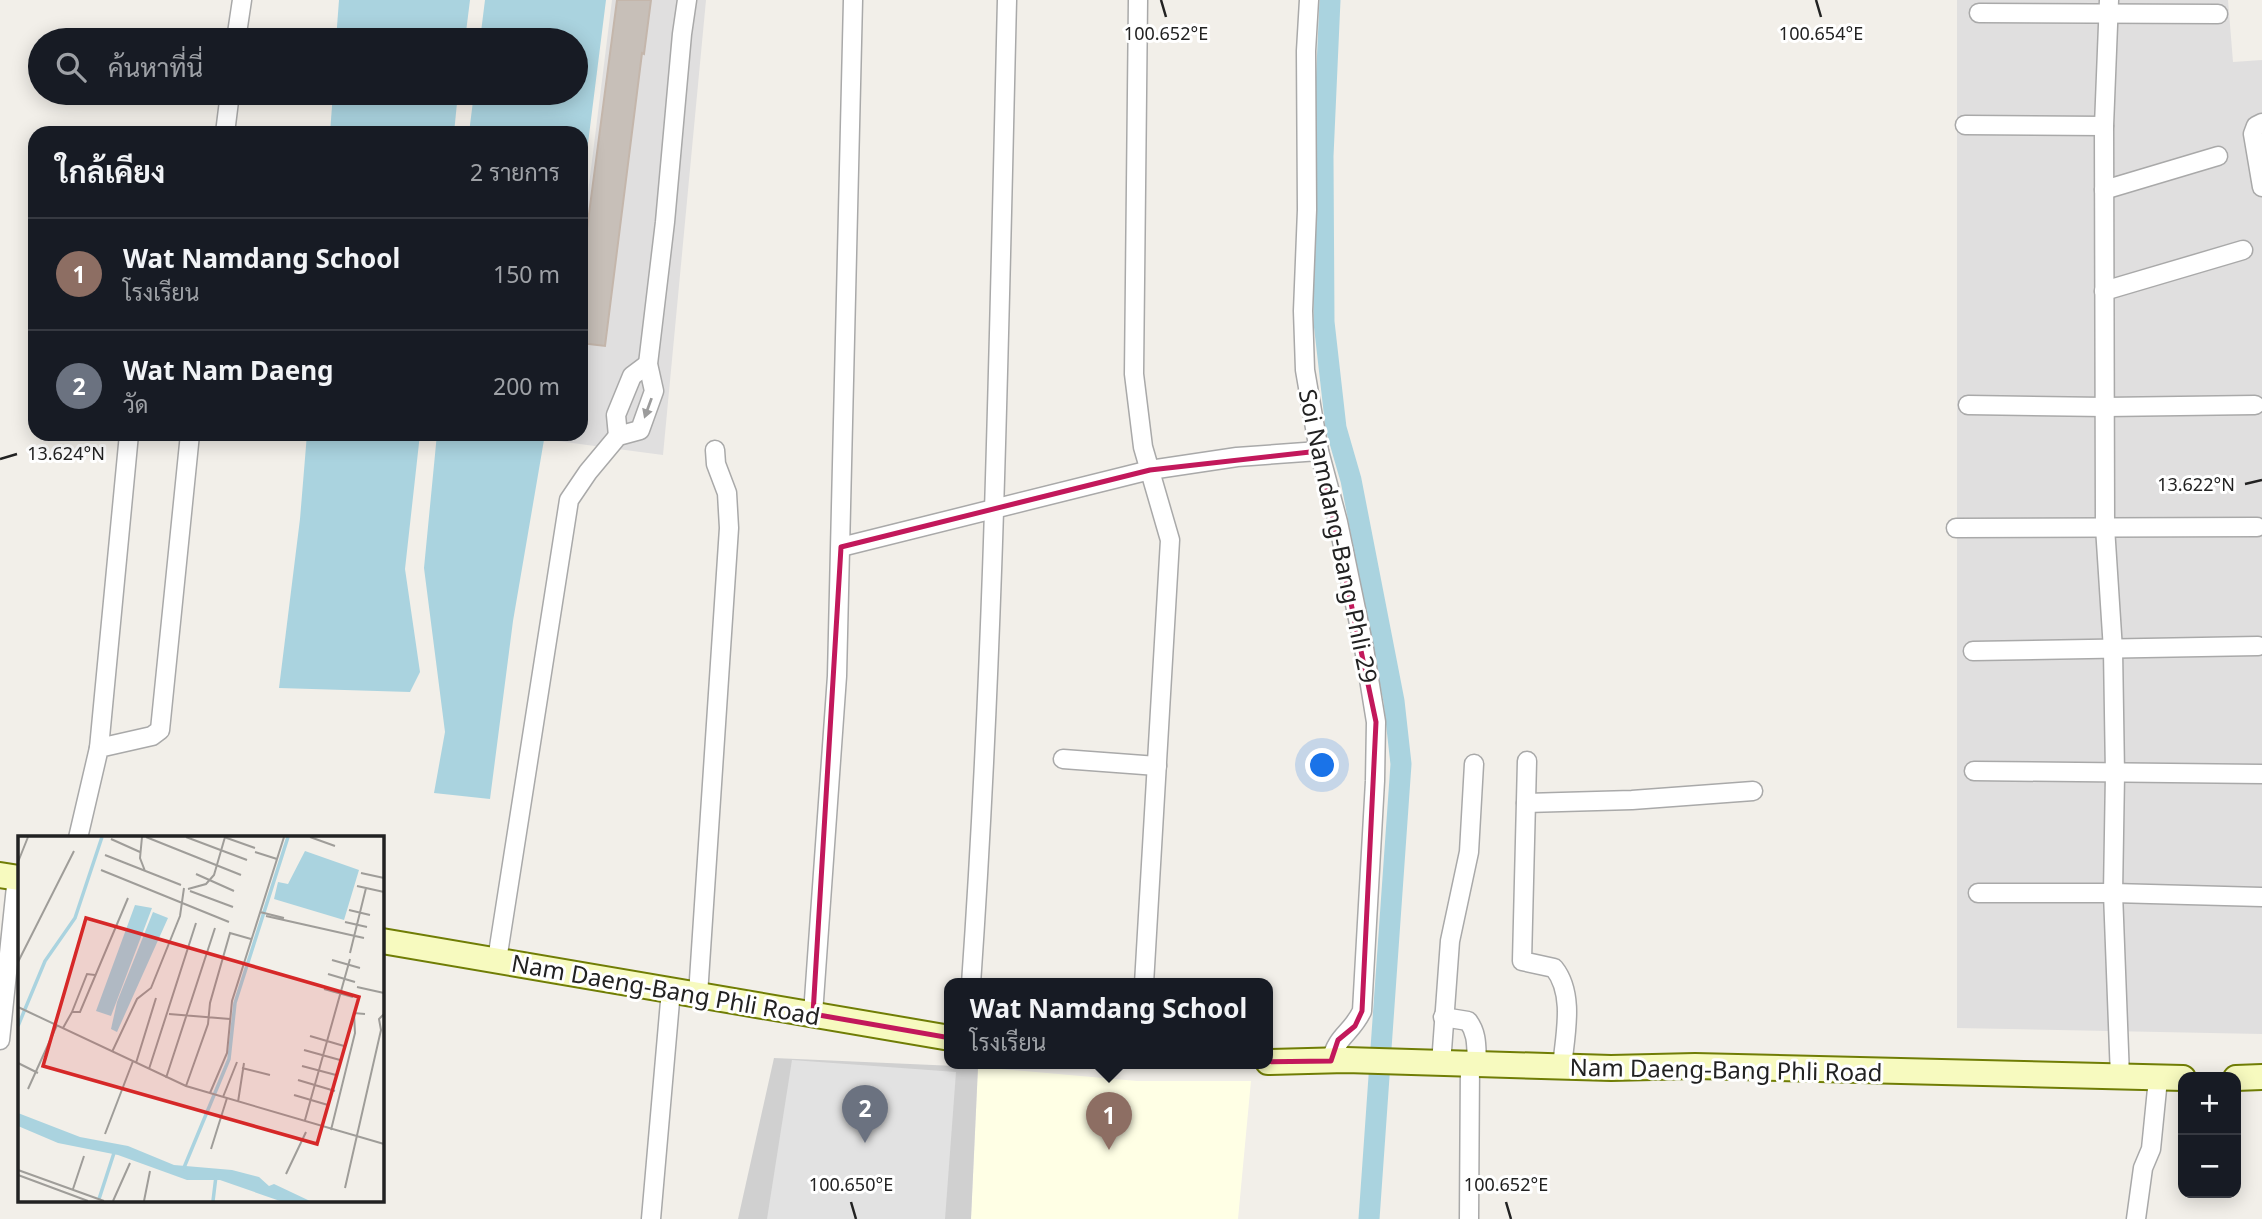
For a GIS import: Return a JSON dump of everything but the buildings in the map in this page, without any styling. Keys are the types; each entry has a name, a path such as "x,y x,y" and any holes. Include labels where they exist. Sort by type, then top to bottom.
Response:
{"main road":[{"name":"Nam Daeng-Bang Phli Road","path":"383,941 944,1037"},
{"name":"Nam Daeng-Bang Phli Road","path":"1273,1062 1695,1066 2178,1078"},
{"path":"2241,1078 2262,1077"}],"street":[{"path":"238,28 242,0"},
{"path":"497,960 569,500 618,436 640,430 654,391 648,364 666,222 687,0"},
{"path":"813,1014 837,676 853,0"},
{"path":"971,978 995,508 1007,0"},
{"path":"1138,0 1135,374 1143,447 1170,540 1144,978"},
{"name":"Soi Namdang-Bang Phli 29","path":"1309,0 1303,311 1305,370 1319,452 1338,523 1362,636 1376,722 1362,1011 1355,1026 1338,1040 1339,1061"},
{"path":"1979,13 2109,6 2218,14"},
{"path":"2109,6 2104,126 2105,527 2113,650 2113,893 2120,1077"},
{"path":"226,126 228,105"},
{"path":"2262,123 2256,126 2253,134 2262,187"},
{"path":"1965,125 2104,126"},
{"path":"2104,190 2218,156"},
{"path":"2104,291 2243,250"},
{"path":"618,436 617,415 632,376 648,364"},
{"path":"1968,405 2255,405"},
{"path":"78,836 99,748 128,441"},
{"path":"99,748 152,736 160,730 189,441"},
{"path":"698,995 729,528 727,493 716,464 715,450"},
{"path":"841,547 1150,470 1237,457 1319,452"},
{"path":"1956,528 2257,527"},
{"path":"1973,651 2258,646"},
{"path":"1063,759 1157,766"},
{"path":"1527,761 1522,961 1554,968 1562,978 1566,994 1562,1066"},
{"path":"1441,1064 1452,927 1469,852 1474,764"},
{"path":"1974,771 2262,774"},
{"path":"1526,803 1632,800 1753,791"},
{"path":"0,1040 12,877"},
{"path":"1978,893 2262,897"},
{"path":"651,1219 671,990"},
{"path":"1443,1017 1468,1021 1475,1032 1469,1219"},
{"path":"2147,1219 2154,1165 2151,1149 2158,1079"},
{"path":"2136,1219 2143,1168 2151,1149"}],"highlighted area":[{"path":"1319,451 1376,722 1362,1011 1355,1026 1338,1040 1331,1061 1139,1063 1042,1054 813,1014 841,547 1150,470"}],"shaded area":[{"path":"612,0 706,0 663,455 557,441 588,441 588,193"},
{"path":"1957,0 2228,0 2233,62 2262,60 2262,1034 1957,1028"},
{"path":"774,1058 978,1069 971,1219 738,1219"},
{"path":"792,1060 956,1072 945,1219 767,1219"},
{"path":"978,1069 1137,1081 1251,1081 1238,1219 971,1219"}],"water":[{"path":"339,0 470,0 466,28 337,28"},
{"path":"485,0 606,0 588,143 588,126 470,126 472,105 588,105 588,28 482,28"},
{"path":"332,105 457,105 455,126 331,126"},
{"path":"306,441 419,441 405,569 420,672 410,692 279,688 300,519"},
{"path":"436,441 544,441 513,621 490,799 434,793 445,732 424,568"}],"waterway":[{"path":"1330,0 1323,156 1324,322 1336,428 1351,480 1394,701 1401,764 1369,1219"}],"place":[{"name":"Wat Nam Daeng","path":"865,1143"},
{"name":"Wat Namdang School","path":"1109,1150"}]}
